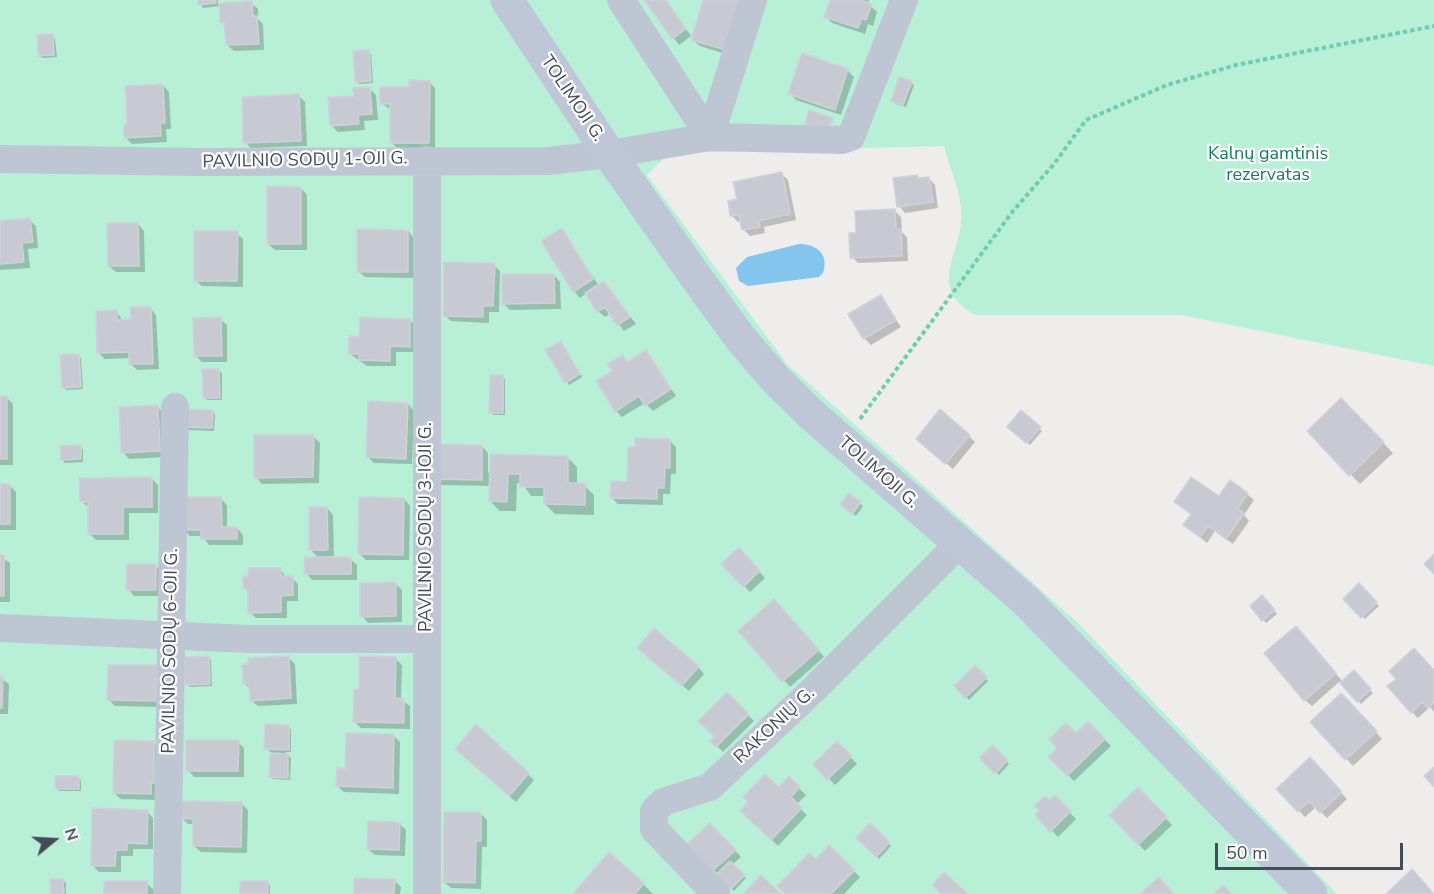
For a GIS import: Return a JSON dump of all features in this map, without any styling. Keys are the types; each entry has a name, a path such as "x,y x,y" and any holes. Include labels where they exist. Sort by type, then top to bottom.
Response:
{"street":[{"name":"TOLIMOJI G.","path":"507,0 609,154 741,339 777,381 843,442 1026,601 1311,894"},
{"path":"621,0 710,137"},
{"path":"710,137 753,0"},
{"name":"PAVILNIO SODŲ 1-OJI G.","path":"0,159 200,162 548,160 609,154 710,137 842,140 851,137 904,0"},
{"name":"PAVILNIO SODŲ 3-IOJI G.","path":"427,160 427,894"},
{"name":"PAVILNIO SODŲ 6-OJI G.","path":"167,894 175,407"},
{"name":"RAKONIŲ G.","path":"716,894 654,829 654,811 663,802 710,787 814,689 960,543"},
{"path":"0,628 249,639 427,639"}],"path":[{"path":"843,442 1013,211 1054,164 1086,120 1167,85 1236,65 1434,26"}],"green space":[{"name":"Kalnų gamtinis rezervatas","path":"0,0 1434,0 1434,366 1181,315 975,315 960,304 952,292 949,280 961,224 961,208 944,146 669,153 647,175 787,364 1078,623 1337,894 0,894"}],"water":[{"path":"799,244 816,248 823,255 823,273 819,277 748,286 739,281 736,268 747,257"}],"building":[{"path":"198,0 216,0 216,3 198,5"},
{"path":"644,0 666,0 686,29 672,39"},
{"path":"703,0 740,0 726,50 691,40"},
{"path":"830,0 861,0 872,4 866,20 862,18 858,28 824,17"},
{"path":"252,1 253,16 257,16 259,44 226,45 224,22 220,23 219,3"},
{"path":"53,34 54,55 38,56 37,35"},
{"path":"369,50 371,81 355,82 353,51"},
{"path":"802,53 848,69 835,110 788,94"},
{"path":"899,77 912,81 903,105 891,101"},
{"path":"409,80 430,81 429,143 390,143 390,104 380,104 380,87 409,87"},
{"path":"163,84 165,123 160,123 161,136 124,138 124,124 127,124 125,86"},
{"path":"370,87 372,114 358,115 359,124 330,126 328,97 354,96 353,88"},
{"path":"299,94 301,141 243,143 242,97"},
{"path":"809,110 833,118 828,131 805,124"},
{"path":"782,172 790,214 758,221 760,227 742,230 739,215 730,216 728,201 737,199 733,182"},
{"path":"917,175 918,178 929,177 933,202 897,207 893,178"},
{"path":"267,186 301,187 301,244 267,244"},
{"path":"895,209 896,229 901,229 902,256 850,258 849,233 856,233 855,211"},
{"path":"30,218 33,242 22,243 24,262 0,264 0,221"},
{"path":"107,223 138,223 139,266 108,266"},
{"path":"562,228 593,279 573,292 541,241"},
{"path":"357,229 408,230 408,272 357,272"},
{"path":"194,231 238,231 237,281 194,281"},
{"path":"444,262 495,263 493,306 483,306 483,317 443,316"},
{"path":"502,274 554,274 555,303 502,304"},
{"path":"604,281 630,317 617,326 605,307 597,312 585,293"},
{"path":"881,295 896,320 863,339 848,314"},
{"path":"130,307 151,307 153,364 129,364 129,352 97,353 96,311 117,310 117,320 131,319"},
{"path":"221,317 222,356 194,356 193,318"},
{"path":"360,317 410,319 410,347 390,346 390,361 359,360 359,354 348,354 349,336 359,337"},
{"path":"561,341 580,374 565,383 545,350"},
{"path":"646,350 671,389 645,406 639,396 615,412 596,381 612,371 607,364 623,355 627,362"},
{"path":"79,354 81,387 62,388 60,355"},
{"path":"202,369 219,369 220,398 203,398"},
{"path":"490,375 503,375 503,413 489,413"},
{"path":"0,396 7,396 7,459 0,459"},
{"path":"1341,398 1384,442 1349,476 1307,431"},
{"path":"368,401 408,403 406,459 366,457"},
{"path":"158,405 160,451 121,453 119,407"},
{"path":"184,409 213,410 212,428 183,427"},
{"path":"940,409 970,435 945,464 916,439"},
{"path":"1021,410 1041,427 1026,443 1007,427"},
{"path":"254,435 314,435 313,477 254,478"},
{"path":"635,438 670,439 670,468 665,468 664,488 657,488 657,499 610,498 611,481 627,482 628,447 635,447"},
{"path":"433,444 482,445 482,480 433,479"},
{"path":"81,445 81,459 61,460 60,446"},
{"path":"490,454 568,456 568,483 585,483 585,505 544,504 544,487 520,487 520,474 508,474 507,502 489,501"},
{"path":"152,477 152,507 123,507 123,534 88,534 88,502 80,502 79,478"},
{"path":"1191,477 1219,496 1230,480 1248,493 1237,509 1244,513 1226,539 1208,526 1200,537 1183,525 1191,514 1174,502"},
{"path":"0,484 10,484 10,524 0,524"},
{"path":"849,493 861,502 852,514 840,504"},
{"path":"182,497 221,497 222,527 237,527 237,539 201,539 201,530 182,530"},
{"path":"359,497 404,498 403,555 358,554"},
{"path":"309,507 327,507 328,550 309,550"},
{"path":"739,547 760,571 743,587 721,564"},
{"path":"1434,554 1434,574 1424,564"},
{"path":"0,555 4,555 4,596 0,596"},
{"path":"305,557 351,557 351,574 304,574"},
{"path":"127,564 156,564 156,590 126,590"},
{"path":"249,568 281,568 281,576 293,576 293,595 281,596 281,612 248,613 248,589 243,589 243,576 248,576"},
{"path":"396,582 396,616 360,617 360,583"},
{"path":"1359,583 1377,602 1361,618 1343,599"},
{"path":"1262,595 1275,610 1262,621 1250,606"},
{"path":"774,599 819,650 782,682 738,631"},
{"path":"1296,626 1336,673 1304,701 1264,653"},
{"path":"654,628 699,666 682,686 637,648"},
{"path":"1414,648 1434,670 1434,702 1428,708 1422,702 1411,713 1387,686 1396,679 1389,671"},
{"path":"209,656 210,684 185,685 184,657"},
{"path":"289,656 291,698 250,701 249,684 243,684 242,664 248,664 248,658"},
{"path":"359,656 396,657 395,698 404,699 404,723 353,722 354,689 359,689"},
{"path":"108,665 157,665 156,701 107,700"},
{"path":"975,665 987,677 965,698 954,686"},
{"path":"1354,670 1371,689 1357,702 1340,683"},
{"path":"0,676 3,676 2,708 0,708"},
{"path":"727,692 749,714 716,747 710,741 714,737 698,721"},
{"path":"1341,693 1377,731 1345,760 1310,722"},
{"path":"1088,721 1105,739 1067,776 1048,757 1057,748 1049,739 1066,723 1076,733"},
{"path":"265,724 289,725 289,750 264,749"},
{"path":"476,724 529,773 509,796 455,749"},
{"path":"346,733 394,734 393,788 336,786 337,768 345,769"},
{"path":"114,740 154,741 154,783 151,783 151,794 113,793"},
{"path":"186,740 239,740 238,771 186,771"},
{"path":"837,741 852,756 827,780 813,764"},
{"path":"992,745 1008,760 995,774 979,758"},
{"path":"270,753 288,754 288,778 269,777"},
{"path":"1310,757 1342,792 1320,813 1309,801 1298,812 1276,789"},
{"path":"1434,767 1434,787 1424,776"},
{"path":"765,774 779,787 789,776 800,787 791,797 802,808 771,840 740,811 748,802 743,797"},
{"path":"55,776 79,776 79,789 55,789"},
{"path":"1138,787 1167,817 1138,845 1109,815"},
{"path":"1055,795 1071,811 1050,832 1035,815 1039,811 1034,806 1045,796 1050,800"},
{"path":"181,801 242,802 241,847 193,846 193,819 180,818"},
{"path":"92,808 148,810 147,844 127,843 127,850 116,850 115,866 91,866"},
{"path":"444,812 481,812 481,841 476,841 475,883 443,882"},
{"path":"368,821 400,822 399,850 367,849"},
{"path":"710,823 736,850 712,871 687,844"},
{"path":"870,823 890,842 876,857 856,838"},
{"path":"829,845 855,870 831,894 786,894 777,886 809,853 816,859"},
{"path":"609,852 644,883 635,894 573,894"},
{"path":"730,861 745,875 730,890 715,876"},
{"path":"1412,869 1434,894 1386,894"},
{"path":"944,872 968,894 941,894 932,885"},
{"path":"761,875 780,893 744,893"},
{"path":"1159,877 1174,894 1140,894"},
{"path":"354,878 395,879 394,894 354,894"},
{"path":"50,879 63,879 64,894 51,894"},
{"path":"104,881 147,881 147,894 104,894"},
{"path":"240,881 268,881 268,894 240,894"},
{"path":"1223,885 1232,894 1214,894"}]}
